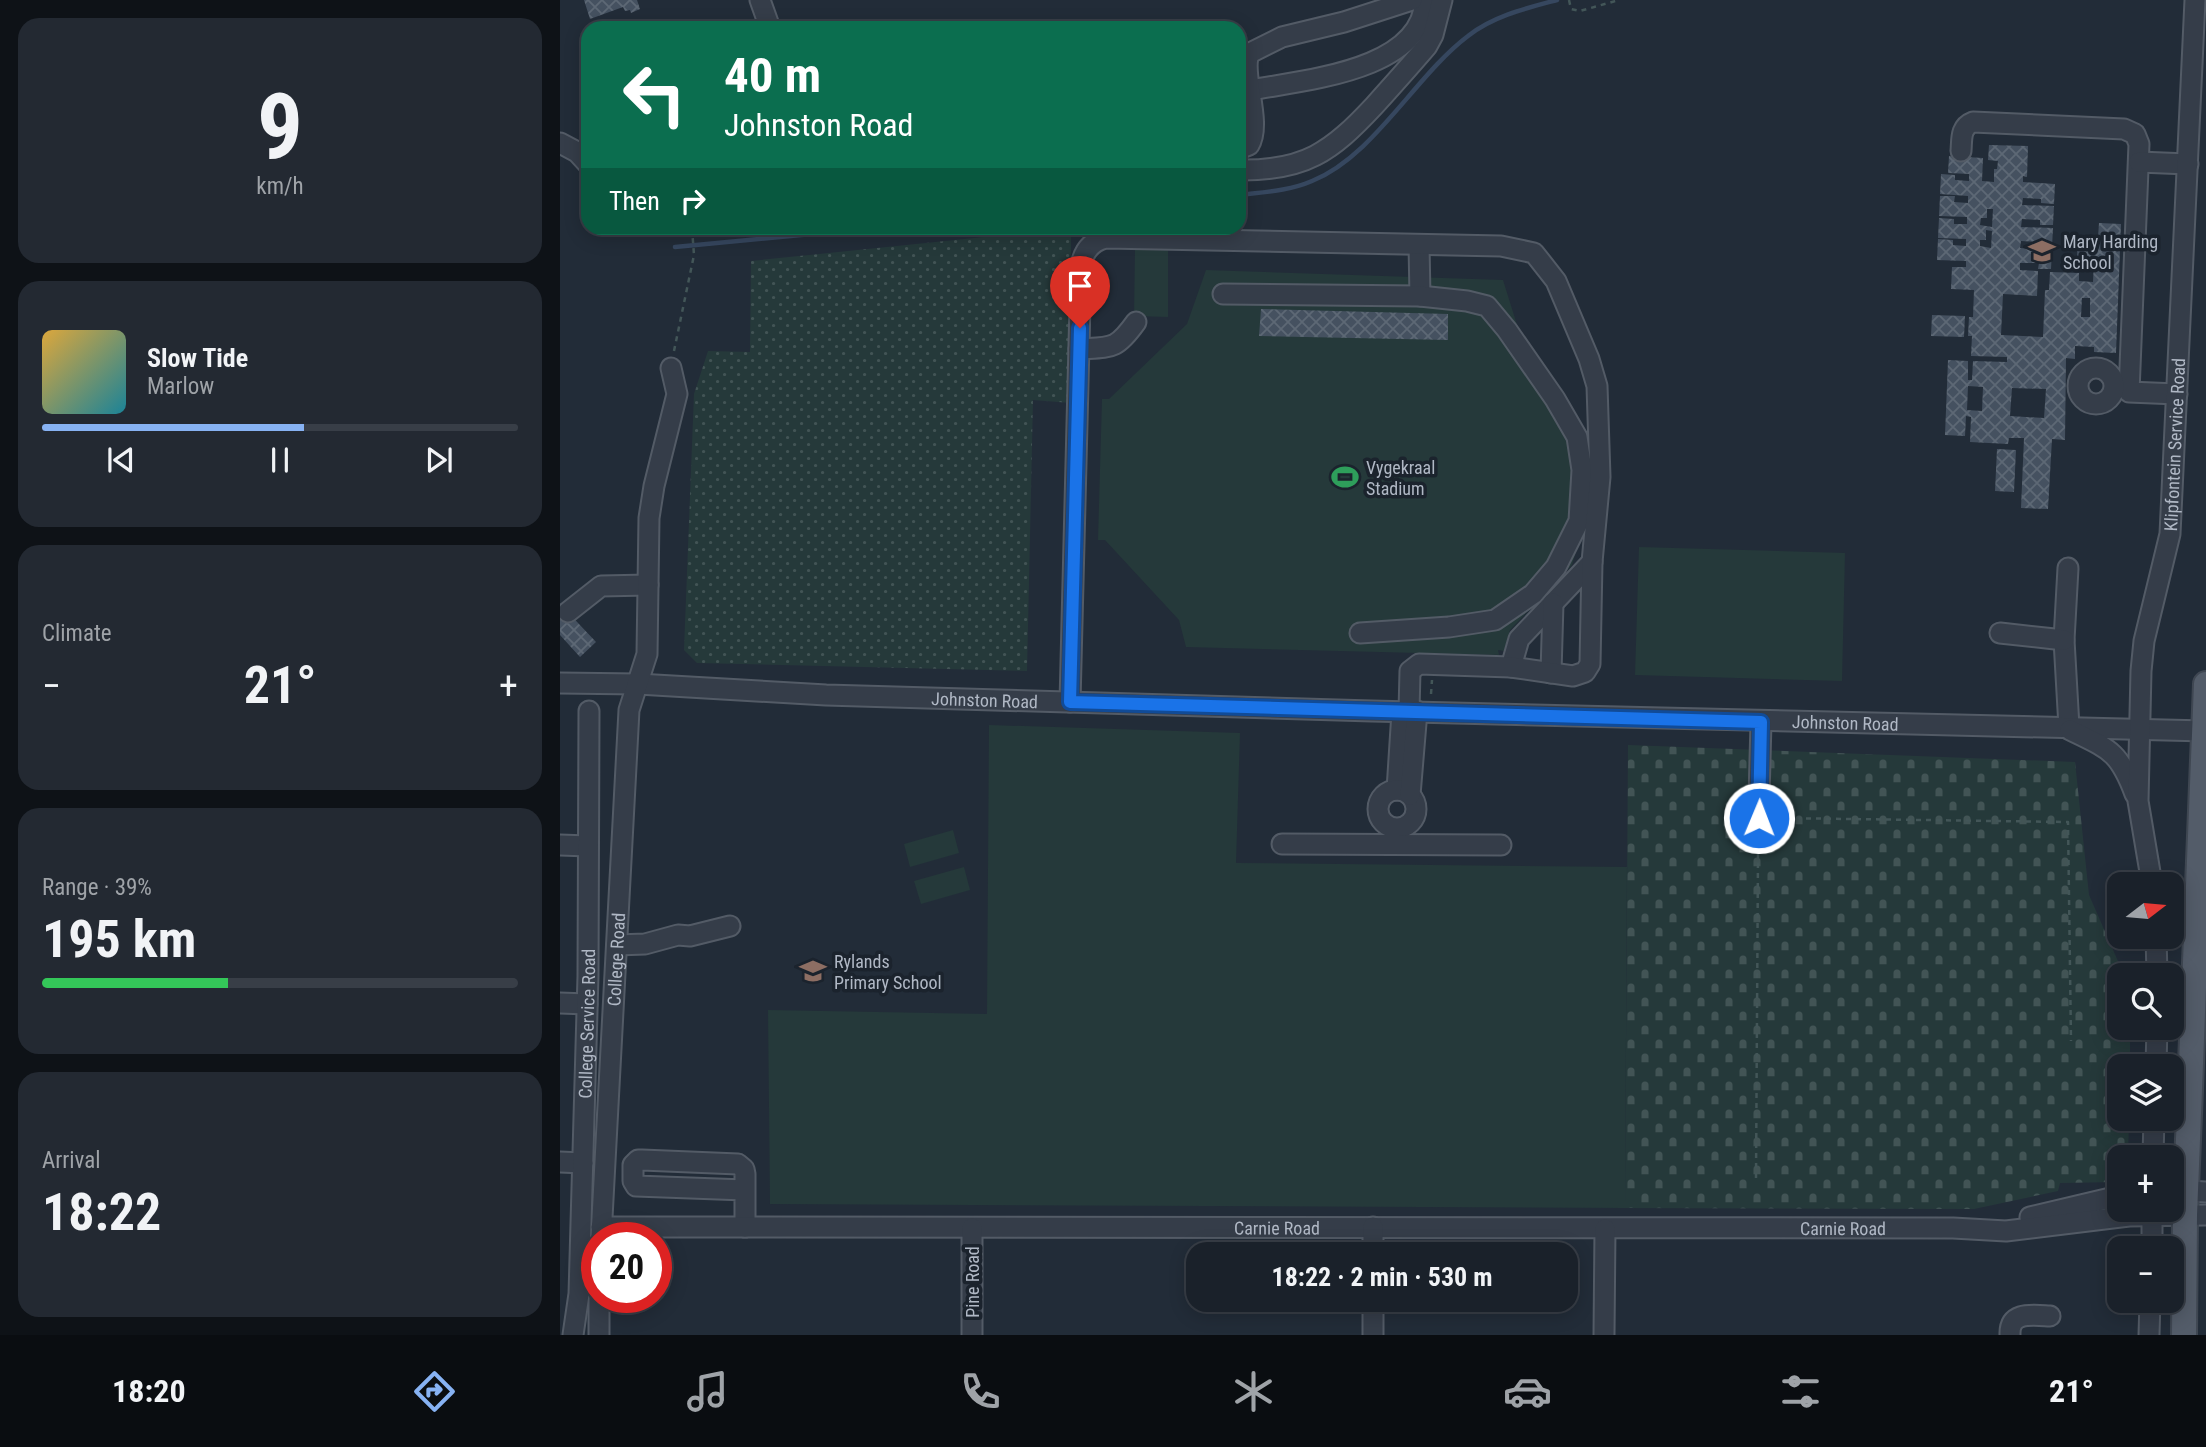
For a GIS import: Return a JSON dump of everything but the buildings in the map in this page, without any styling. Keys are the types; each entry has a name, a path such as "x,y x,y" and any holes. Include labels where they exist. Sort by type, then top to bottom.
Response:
{"main road":[{"path":"2184,1335 2191,1200 2206,684"}],"street":[{"path":"760,0 768,21"},
{"path":"1246,146 1253,137 1251,90 1246,61 1250,53 1282,37 1344,22 1412,0"},
{"path":"1251,90 1334,74 1382,58 1397,48 1422,20 1424,0"},
{"path":"1246,169 1298,164 1339,141 1427,46 1442,0"},
{"name":"Klipfontein Service Road","path":"2150,872 2138,801 2139,729 2144,640 2170,534 2195,0"},
{"path":"1961,151 1962,132 1973,122 2124,129 2135,134 2139,140 2138,162 2121,392 2177,394"},
{"path":"560,143 581,156"},
{"path":"2138,162 2188,164"},
{"path":"1070,702 1082,257 1091,245 1101,239 1501,246 1534,253 1556,281 1589,359 1597,386 1600,477 1591,562 1590,664 1585,672 1573,676 1511,667 1419,664 1410,671 1414,709 1404,792 1416,809 1414,816 1396,836"},
{"path":"1419,245 1420,296"},
{"path":"1223,294 1420,296 1488,306 1555,400 1577,437 1582,470 1578,521 1556,567 1533,594 1495,620 1449,627 1360,633"},
{"path":"1079,349 1118,345 1136,322"},
{"name":"College Road","path":"602,1222 629,709 647,654 651,502 677,394 671,368"},
{"path":"1511,667 1519,639 1591,562"},
{"path":"2068,568 2064,640 2067,727 2104,746 2118,758 2129,776 2138,801"},
{"path":"568,612 601,586 648,585"},
{"path":"1550,673 1553,603"},
{"path":"2000,634 2064,640"},
{"name":"Johnston Road","path":"560,684 638,684 826,695 1414,709 1761,722 2205,731"},
{"name":"College Service Road","path":"570,1325 583,1163 589,711"},
{"path":"1758,827 1761,722"},
{"path":"1396,836 1383,822 1378,808 1384,795 1404,792"},
{"path":"1282,844 1396,836 1501,845"},
{"path":"560,845 588,846"},
{"path":"617,945 645,944 730,926"},
{"path":"560,1003 587,1004"},
{"path":"745,1190 636,1186 633,1181 633,1165 638,1160 738,1164 744,1169 745,1190 745,1227"},
{"path":"560,1163 583,1163"},
{"name":"Carnie Road","path":"1953,1228 2033,1217 2107,1199"},
{"name":"Carnie Road","path":"672,1230 745,1227 1373,1227 1953,1228 2006,1231 2107,1219"},
{"path":"1373,1227 1373,1242"},
{"name":"Pine Road","path":"972,1228 972,1335"},
{"path":"1604,1335 1605,1229"},
{"path":"1373,1312 1373,1335"},
{"path":"599,1313 599,1335"},
{"path":"2149,1335 2150,1313"},
{"path":"2010,1335 2011,1324 2017,1318 2050,1316"}],"path":[{"path":"1569,0 1571,9 1580,11 1619,0"},
{"path":"671,368 694,254 692,235"},
{"path":"1414,709 1433,673"},
{"path":"1756,1178 1758,827 2067,822 2071,1041"}],"green space":[{"path":"1003,235 1071,235 1071,403 1033,400 1027,671 697,663 684,650 694,394 708,351 750,352 751,261"},
{"path":"1135,249 1168,249 1168,317 1134,316"},
{"name":"Vygekraal Stadium","path":"1206,270 1503,280 1518,328 1593,441 1587,514 1572,565 1510,630 1504,651 1498,650 1499,655 1186,647 1179,620 1105,540 1098,540 1102,399 1109,399 1187,324"},
{"path":"1639,547 1845,553 1842,681 1635,675"},
{"path":"989,725 1240,733 1236,863 1627,867 1625,1208 770,1204 768,1010 987,1014"},
{"path":"1628,745 2075,762 2089,895 2107,936 2107,949 2113,949 2119,963 2107,963 2107,1040 2130,1040 2130,1054 2107,1054 2107,1131 2129,1131 2128,1145 2107,1145 2107,1182 2060,1183 2058,1191 1974,1209 1625,1208"},
{"path":"953,830 959,853 910,867 904,844"},
{"path":"964,867 970,890 921,904 914,881"}],"waterway":[{"path":"1246,194 1294,187 1334,169 1375,135 1430,72 1468,36 1499,18 1557,0"},
{"path":"675,247 801,235"}],"place":[{"name":"Mary Harding School","path":"2042,251"},
{"name":"Vygekraal Stadium","path":"1345,477"},
{"name":"Rylands Primary School","path":"813,971"}],"route":[{"path":"1080,328 1070,702 1761,722 1759,818"}]}
